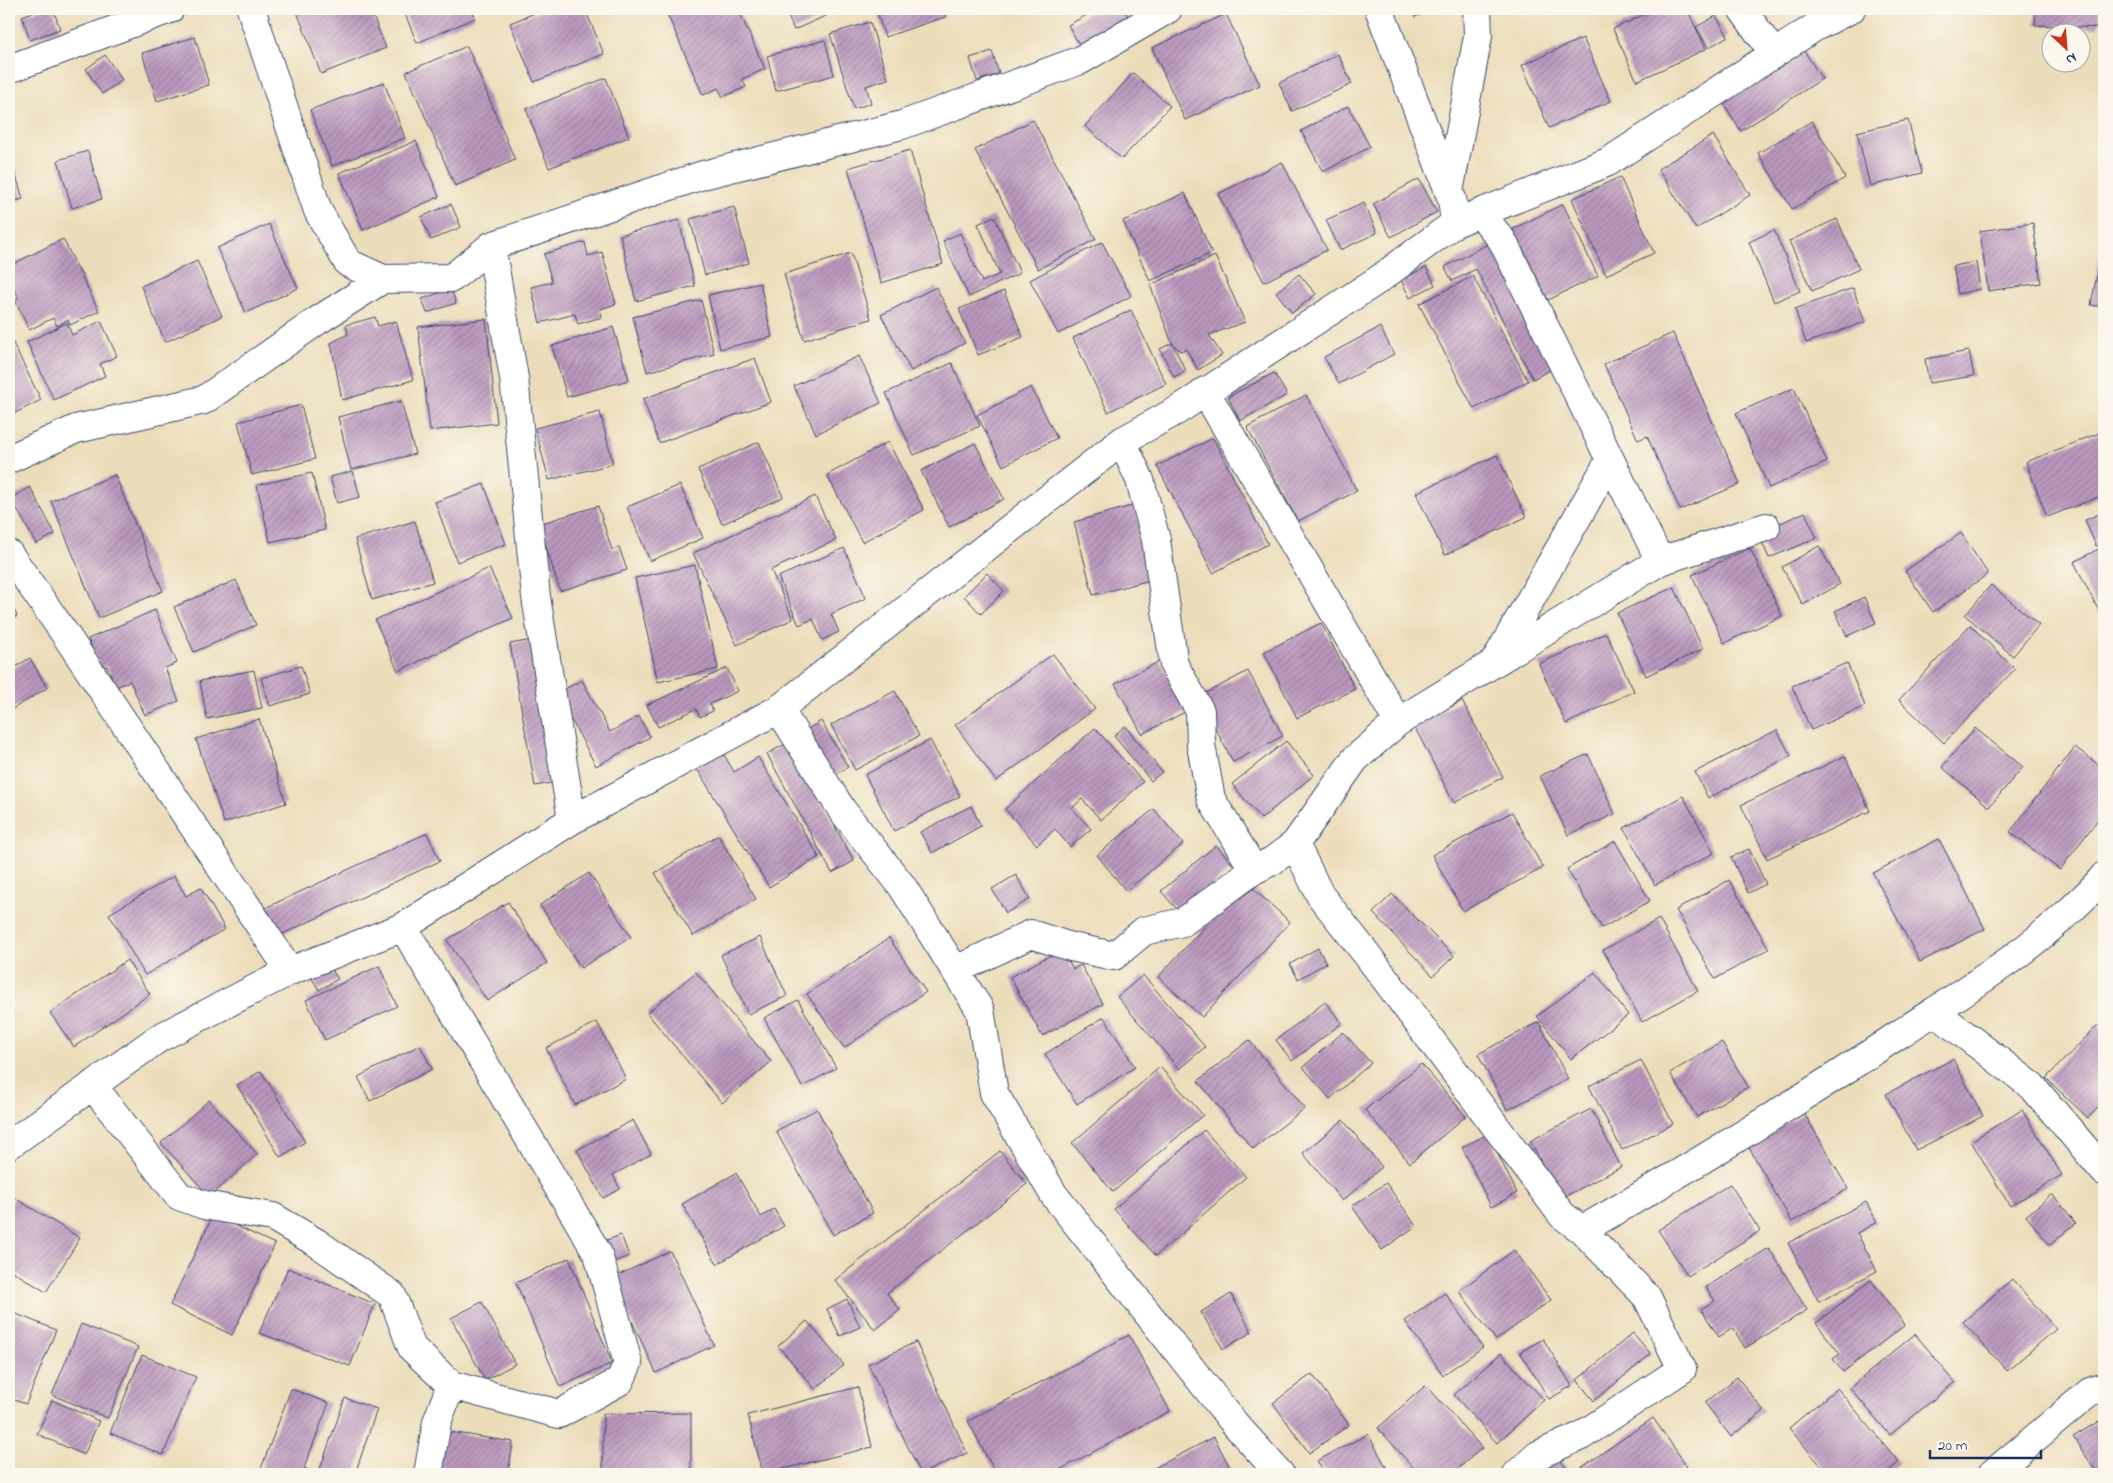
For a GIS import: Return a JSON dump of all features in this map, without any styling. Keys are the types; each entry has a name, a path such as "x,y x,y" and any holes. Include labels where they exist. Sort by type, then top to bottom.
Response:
{"street":[{"path":"9,69 170,9"},
{"path":"251,9 318,212 348,263 383,279 452,278 492,246 703,175 902,125 1081,60 1168,9"},
{"path":"1378,9 1452,199 1467,218 1502,240 1660,561"},
{"path":"1449,192 1478,36 1477,9"},
{"path":"1742,9 1774,54"},
{"path":"9,1145 159,1038 290,971 403,927 572,820 779,709 1122,440 1178,410 1378,280 1467,218 1608,162 1815,27 1851,9"},
{"path":"492,246 514,378 536,598 572,820"},
{"path":"9,459 76,429 204,400 317,321 383,279"},
{"path":"1205,391 1398,722"},
{"path":"1122,440 1140,480 1156,540 1174,665 1200,712 1201,745 1212,799 1254,870"},
{"path":"1494,662 1610,460"},
{"path":"956,970 1031,934 1072,947 1114,956 1144,931 1183,922 1254,870 1272,861 1295,844 1355,759 1398,722 1660,561 1766,527"},
{"path":"9,554 65,634 290,971"},
{"path":"779,709 842,810 902,886 980,1010 994,1093 1054,1195 1235,1424 1280,1474"},
{"path":"1295,844 1320,895 1562,1215 1582,1230 1647,1297 1682,1369 1581,1436 1538,1454 1517,1474"},
{"path":"1582,1230 1714,1154 1851,1068 1935,1012 2041,937 2102,885"},
{"path":"92,1086 180,1196 204,1205 273,1216 317,1243 392,1295 412,1348 451,1385 559,1414 620,1381 628,1363 598,1254 403,927"},
{"path":"1935,1012 2032,1086 2104,1172"},
{"path":"428,1474 437,1422 451,1385"},
{"path":"1992,1474 2090,1392 2104,1387"}],"building":[{"path":"42,9 53,9 60,29 30,40 22,16"},
{"path":"296,9 370,9 386,48 321,74"},
{"path":"403,9 472,9 475,18 417,43"},
{"path":"545,9 585,9 604,54 534,82 510,23"},
{"path":"665,9 738,9 765,69 742,79 746,87 723,97 718,88 703,95"},
{"path":"785,9 841,9 794,30"},
{"path":"876,9 942,9 945,17 885,37"},
{"path":"1098,9 1124,9 1129,19 1080,46 1068,25"},
{"path":"1411,9 1434,9 1415,17"},
{"path":"1656,9 1687,9 1706,49 1637,81 1613,29"},
{"path":"2036,9 2100,9 2099,28 2090,28 2090,22 2040,22 2040,25 2035,25"},
{"path":"1226,14 1260,85 1185,120 1152,48"},
{"path":"1716,16 1728,36 1708,48 1696,27"},
{"path":"870,22 888,79 866,86 871,103 854,109 830,34"},
{"path":"195,37 209,85 157,101 142,53"},
{"path":"1583,38 1611,101 1549,128 1522,65"},
{"path":"825,40 834,75 776,91 767,56"},
{"path":"467,46 515,160 455,186 406,72"},
{"path":"1801,46 1822,79 1741,131 1720,98"},
{"path":"992,51 999,74 977,81 970,58"},
{"path":"1338,54 1352,84 1292,111 1279,83"},
{"path":"105,55 122,80 102,94 86,69"},
{"path":"1133,73 1170,106 1122,159 1085,126"},
{"path":"606,78 629,137 549,168 526,109"},
{"path":"384,82 405,138 332,166 310,110"},
{"path":"1348,106 1370,147 1323,172 1301,131"},
{"path":"1033,120 1096,239 1038,269 975,150"},
{"path":"1908,120 1922,173 1870,186 1857,132"},
{"path":"1812,121 1845,178 1792,209 1758,153"},
{"path":"1713,135 1750,195 1696,229 1658,169"},
{"path":"416,141 439,197 363,230 339,173"},
{"path":"910,150 943,264 881,283 848,168"},
{"path":"88,151 102,199 72,208 58,160"},
{"path":"9,152 23,199 9,203"},
{"path":"1282,162 1327,250 1264,282 1218,194"},
{"path":"1620,177 1654,253 1606,275 1572,199"},
{"path":"1419,179 1437,212 1391,237 1373,204"},
{"path":"1185,193 1212,253 1150,281 1123,221"},
{"path":"1364,203 1377,233 1340,250 1326,220"},
{"path":"451,204 461,227 431,240 421,217"},
{"path":"1563,204 1598,276 1548,300 1513,229"},
{"path":"734,207 749,263 705,275 690,219"},
{"path":"994,216 1020,273 969,297 943,241 960,233 982,282 1000,274 978,224"},
{"path":"1837,219 1859,269 1812,291 1789,241"},
{"path":"679,220 695,286 636,301 620,235"},
{"path":"2033,223 2041,283 1988,291 1980,231"},
{"path":"269,224 298,288 246,313 217,248"},
{"path":"1774,230 1800,291 1774,302 1749,242"},
{"path":"63,239 99,311 70,325 68,320 57,326 53,318 29,330 15,300 19,298 9,278 9,266"},
{"path":"585,242 588,256 602,252 616,304 600,309 602,317 578,324 575,314 540,323 531,287 552,282 544,254"},
{"path":"1102,242 1131,296 1058,334 1030,280"},
{"path":"1491,242 1556,367 1533,379 1476,269 1452,281 1445,267"},
{"path":"2104,242 2104,307 2091,305"},
{"path":"851,253 871,319 804,340 784,274"},
{"path":"1215,256 1245,322 1209,335 1222,355 1198,370 1186,349 1180,351 1172,343 1150,285"},
{"path":"197,261 222,316 165,342 141,286"},
{"path":"1976,262 1980,289 1958,294 1953,266"},
{"path":"1426,267 1435,285 1410,298 1401,280"},
{"path":"1299,274 1316,294 1292,313 1276,292"},
{"path":"1473,276 1528,381 1474,409 1419,304"},
{"path":"760,283 772,337 720,349 708,295"},
{"path":"936,287 965,343 911,371 881,315"},
{"path":"1853,288 1865,322 1806,343 1795,309"},
{"path":"451,289 456,303 427,313 422,299"},
{"path":"1004,291 1023,337 978,355 959,309"},
{"path":"701,300 714,354 647,372 633,317"},
{"path":"1131,310 1166,384 1108,412 1073,338"},
{"path":"375,317 378,326 396,321 413,380 342,400 331,343 348,334 346,325"},
{"path":"486,319 497,423 430,431 418,327"},
{"path":"101,321 117,356 100,364 105,376 54,400 27,342 67,323 72,335"},
{"path":"613,327 629,380 567,397 552,346"},
{"path":"1380,327 1394,354 1339,384 1324,357"},
{"path":"1673,333 1740,484 1680,510 1647,436 1638,440 1604,364"},
{"path":"9,335 41,400 9,416"},
{"path":"1172,343 1186,371 1174,377 1160,349"},
{"path":"1969,351 1974,376 1929,383 1925,359"},
{"path":"859,356 881,403 816,434 794,386"},
{"path":"755,358 771,402 659,443 643,399"},
{"path":"952,363 980,426 914,455 886,393"},
{"path":"1274,373 1287,395 1240,421 1228,397"},
{"path":"1031,387 1057,438 1003,466 977,415"},
{"path":"1794,388 1827,462 1769,488 1736,413"},
{"path":"1306,395 1357,491 1298,521 1247,427"},
{"path":"401,401 415,454 351,470 338,417"},
{"path":"301,405 315,459 252,475 238,422"},
{"path":"600,412 613,464 549,480 535,428"},
{"path":"2104,431 2104,495 2047,517 2026,462"},
{"path":"1213,438 1268,544 1213,573 1157,466"},
{"path":"759,442 783,497 722,524 698,469"},
{"path":"888,442 924,510 862,542 827,475"},
{"path":"975,443 1004,499 949,527 921,471"},
{"path":"1497,455 1526,517 1445,555 1416,493"},
{"path":"353,471 360,497 337,503 330,477"},
{"path":"312,473 325,530 270,542 257,485"},
{"path":"115,475 163,591 99,618 51,501"},
{"path":"484,484 506,544 457,562 435,502"},
{"path":"680,485 703,538 650,561 627,507"},
{"path":"30,487 55,534 36,544 11,498"},
{"path":"815,496 836,540 771,570 793,619 737,645 693,553"},
{"path":"1135,505 1154,579 1093,595 1074,522"},
{"path":"598,506 612,550 619,547 627,570 560,591 539,524"},
{"path":"1805,512 1817,538 1769,558 1758,533"},
{"path":"2104,512 2104,543 2096,546 2085,520"},
{"path":"415,521 433,582 372,600 355,539"},
{"path":"1961,533 1988,574 1933,612 1905,571"},
{"path":"1819,546 1840,584 1803,605 1782,567"},
{"path":"2104,546 2104,616 2102,617 2074,562"},
{"path":"844,548 866,598 831,614 839,632 822,640 813,619 799,625 778,577"},
{"path":"1750,548 1782,616 1724,643 1692,575"},
{"path":"695,565 718,669 658,682 635,578"},
{"path":"489,568 513,618 398,671 375,620"},
{"path":"987,573 1004,591 981,614 964,596"},
{"path":"236,580 256,625 194,652 174,607"},
{"path":"1991,585 2039,625 2013,656 1965,615"},
{"path":"1674,587 1703,649 1646,676 1617,613"},
{"path":"1864,597 1876,623 1847,636 1835,611"},
{"path":"9,600 17,616 9,620"},
{"path":"155,610 177,663 165,668 179,701 145,715 130,681 116,687 107,666 100,668 88,639"},
{"path":"1321,623 1355,689 1297,718 1264,652"},
{"path":"1970,625 2015,669 1944,743 1899,700"},
{"path":"1606,633 1634,691 1566,724 1539,664"},
{"path":"532,640 556,782 535,786 510,644"},
{"path":"1053,654 1095,709 996,781 955,725"},
{"path":"30,658 47,688 9,711 9,671"},
{"path":"1160,661 1187,711 1142,734 1115,684"},
{"path":"1847,663 1865,706 1811,730 1792,686"},
{"path":"301,666 310,694 270,706 261,678"},
{"path":"727,668 738,691 710,704 713,711 700,717 696,709 658,727 647,705"},
{"path":"254,670 262,708 207,719 200,681"},
{"path":"1248,671 1283,736 1233,762 1199,697"},
{"path":"582,680 610,732 639,716 650,737 596,766 557,693"},
{"path":"895,691 919,736 855,770 831,725"},
{"path":"1462,701 1503,777 1454,803 1414,726"},
{"path":"259,719 286,803 224,823 196,739"},
{"path":"821,721 848,767 827,779 801,733"},
{"path":"1125,726 1162,772 1151,781 1114,736"},
{"path":"1095,728 1143,782 1101,820 1082,799 1072,808 1091,829 1070,847 1055,829 1037,845 1005,809"},
{"path":"1975,728 2023,767 1989,807 1942,767"},
{"path":"1777,730 1791,756 1708,798 1695,772"},
{"path":"930,740 960,796 894,831 865,775"},
{"path":"1286,741 1314,775 1261,819 1232,784"},
{"path":"789,742 854,861 832,873 767,754"},
{"path":"2075,747 2104,769 2104,811 2060,870 2010,832"},
{"path":"722,751 734,772 758,757 819,857 769,887 696,767"},
{"path":"1588,754 1615,814 1568,835 1540,776"},
{"path":"1845,756 1870,811 1767,859 1741,805"},
{"path":"1683,796 1714,853 1655,885 1624,828"},
{"path":"971,806 981,826 932,853 920,832"},
{"path":"1154,809 1183,844 1126,891 1097,855"},
{"path":"1512,812 1543,868 1463,911 1432,855"},
{"path":"427,833 440,861 276,937 263,909"},
{"path":"718,835 756,899 693,936 655,873"},
{"path":"1939,839 1985,929 1920,962 1873,873"},
{"path":"1615,841 1650,901 1602,928 1567,869"},
{"path":"1216,845 1234,866 1180,913 1161,891"},
{"path":"1749,849 1766,884 1748,893 1731,857"},
{"path":"589,873 631,937 581,968 540,905"},
{"path":"1016,875 1030,899 1006,913 992,889"},
{"path":"174,876 186,896 201,888 225,929 145,975 109,914"},
{"path":"1729,880 1769,949 1715,979 1676,910"},
{"path":"1246,882 1290,922 1202,1017 1158,977"},
{"path":"1392,894 1454,956 1433,976 1373,913"},
{"path":"508,902 547,963 487,1001 447,940"},
{"path":"1659,919 1698,991 1642,1022 1603,950"},
{"path":"760,937 787,996 748,1014 721,955"},
{"path":"889,938 926,992 844,1048 807,994"},
{"path":"1318,948 1326,963 1298,979 1290,964"},
{"path":"1062,949 1073,969 1081,965 1103,1004 1042,1036 1010,977"},
{"path":"127,960 150,994 74,1047 50,1013"},
{"path":"326,961 338,979 319,990 308,972"},
{"path":"379,966 397,1006 325,1040 306,1000"},
{"path":"696,972 771,1062 722,1103 647,1013"},
{"path":"1595,972 1628,1015 1571,1059 1537,1016"},
{"path":"1143,975 1205,1047 1179,1069 1117,997"},
{"path":"798,1000 836,1068 802,1087 764,1018"},
{"path":"1325,1002 1342,1023 1292,1061 1276,1040"},
{"path":"1104,1017 1135,1067 1077,1104 1045,1054"},
{"path":"597,1022 626,1079 575,1105 546,1048"},
{"path":"1539,1022 1568,1079 1507,1110 1478,1054"},
{"path":"2098,1025 2104,1031 2104,1102 2088,1118 2046,1078"},
{"path":"1343,1032 1371,1063 1330,1099 1303,1067"},
{"path":"1249,1040 1305,1108 1253,1149 1198,1081"},
{"path":"1722,1042 1748,1087 1697,1117 1670,1073"},
{"path":"420,1045 432,1069 370,1101 358,1077"},
{"path":"1953,1059 1983,1116 1916,1150 1886,1094"},
{"path":"1641,1060 1673,1124 1622,1150 1589,1086"},
{"path":"1421,1064 1466,1116 1410,1163 1365,1110"},
{"path":"1160,1067 1203,1115 1113,1192 1072,1143"},
{"path":"261,1071 305,1142 280,1157 237,1085"},
{"path":"209,1100 257,1154 210,1197 161,1143"},
{"path":"817,1109 873,1213 833,1235 776,1131"},
{"path":"1591,1109 1621,1167 1560,1199 1530,1141"},
{"path":"2022,1110 2062,1175 2010,1206 1971,1141"},
{"path":"1804,1113 1848,1189 1792,1222 1748,1146"},
{"path":"633,1120 651,1154 613,1175 620,1189 603,1198 577,1150"},
{"path":"1343,1120 1382,1167 1342,1201 1303,1153"},
{"path":"1204,1130 1246,1177 1156,1256 1114,1209"},
{"path":"1488,1134 1517,1193 1491,1207 1462,1147"},
{"path":"1000,1151 1027,1184 887,1293 900,1310 875,1330 835,1280"},
{"path":"736,1173 761,1217 774,1209 784,1226 717,1264 682,1204"},
{"path":"1386,1183 1416,1226 1382,1250 1352,1206"},
{"path":"1730,1184 1760,1231 1688,1276 1658,1230"},
{"path":"2052,1194 2076,1223 2050,1245 2026,1216"},
{"path":"15,1198 80,1238 46,1292 9,1269 9,1207"},
{"path":"1866,1202 1877,1222 1857,1233 1877,1271 1819,1302 1788,1243"},
{"path":"213,1215 275,1244 232,1335 170,1305"},
{"path":"621,1235 629,1256 606,1265 598,1243"},
{"path":"1769,1248 1807,1310 1745,1348 1733,1328 1719,1337 1701,1309 1715,1301 1706,1287"},
{"path":"1514,1250 1551,1300 1496,1340 1459,1291"},
{"path":"670,1251 714,1345 656,1373 612,1278"},
{"path":"569,1258 612,1363 560,1387 516,1283"},
{"path":"288,1268 375,1304 350,1366 259,1333"},
{"path":"2012,1279 2056,1329 2007,1371 1963,1322"},
{"path":"1871,1280 1905,1325 1843,1372 1833,1359 1840,1354 1816,1323"},
{"path":"1445,1293 1483,1347 1443,1375 1405,1321"},
{"path":"1231,1294 1252,1332 1223,1349 1201,1312"},
{"path":"847,1299 860,1327 840,1336 827,1309"},
{"path":"482,1302 515,1364 485,1380 451,1318"},
{"path":"9,1311 56,1330 26,1404 9,1398"},
{"path":"807,1321 844,1365 815,1389 778,1346"},
{"path":"81,1324 138,1347 108,1418 52,1395"},
{"path":"1633,1333 1651,1354 1594,1401 1577,1380"},
{"path":"1915,1334 1955,1382 1890,1435 1850,1388"},
{"path":"1129,1335 1170,1411 1052,1474 996,1474 968,1421"},
{"path":"1543,1339 1572,1386 1549,1399 1520,1352"},
{"path":"916,1342 967,1453 921,1474 868,1364"},
{"path":"1501,1353 1544,1400 1497,1443 1454,1395"},
{"path":"142,1355 196,1377 163,1455 110,1433"},
{"path":"1312,1374 1349,1425 1309,1453 1273,1403"},
{"path":"1737,1377 1764,1411 1731,1437 1705,1403"},
{"path":"1426,1385 1482,1448 1452,1474 1419,1474 1378,1428"},
{"path":"858,1387 872,1447 763,1474 748,1415"},
{"path":"1837,1388 1899,1462 1886,1474 1828,1474 1789,1428"},
{"path":"291,1389 329,1403 304,1468 319,1474 259,1474"},
{"path":"345,1398 377,1409 355,1474 335,1474 320,1469"},
{"path":"52,1400 99,1421 84,1455 37,1434"},
{"path":"691,1413 691,1474 603,1474 603,1414"},
{"path":"1653,1418 1687,1466 1676,1474 1572,1474"},
{"path":"2104,1418 2104,1474 2098,1474 2073,1437"},
{"path":"444,1431 513,1442 508,1474 437,1474"},
{"path":"1368,1434 1390,1474 1325,1474 1317,1461"},
{"path":"1214,1437 1233,1473 1143,1474"},
{"path":"1560,1459 1570,1474 1546,1474 1543,1470"}]}
